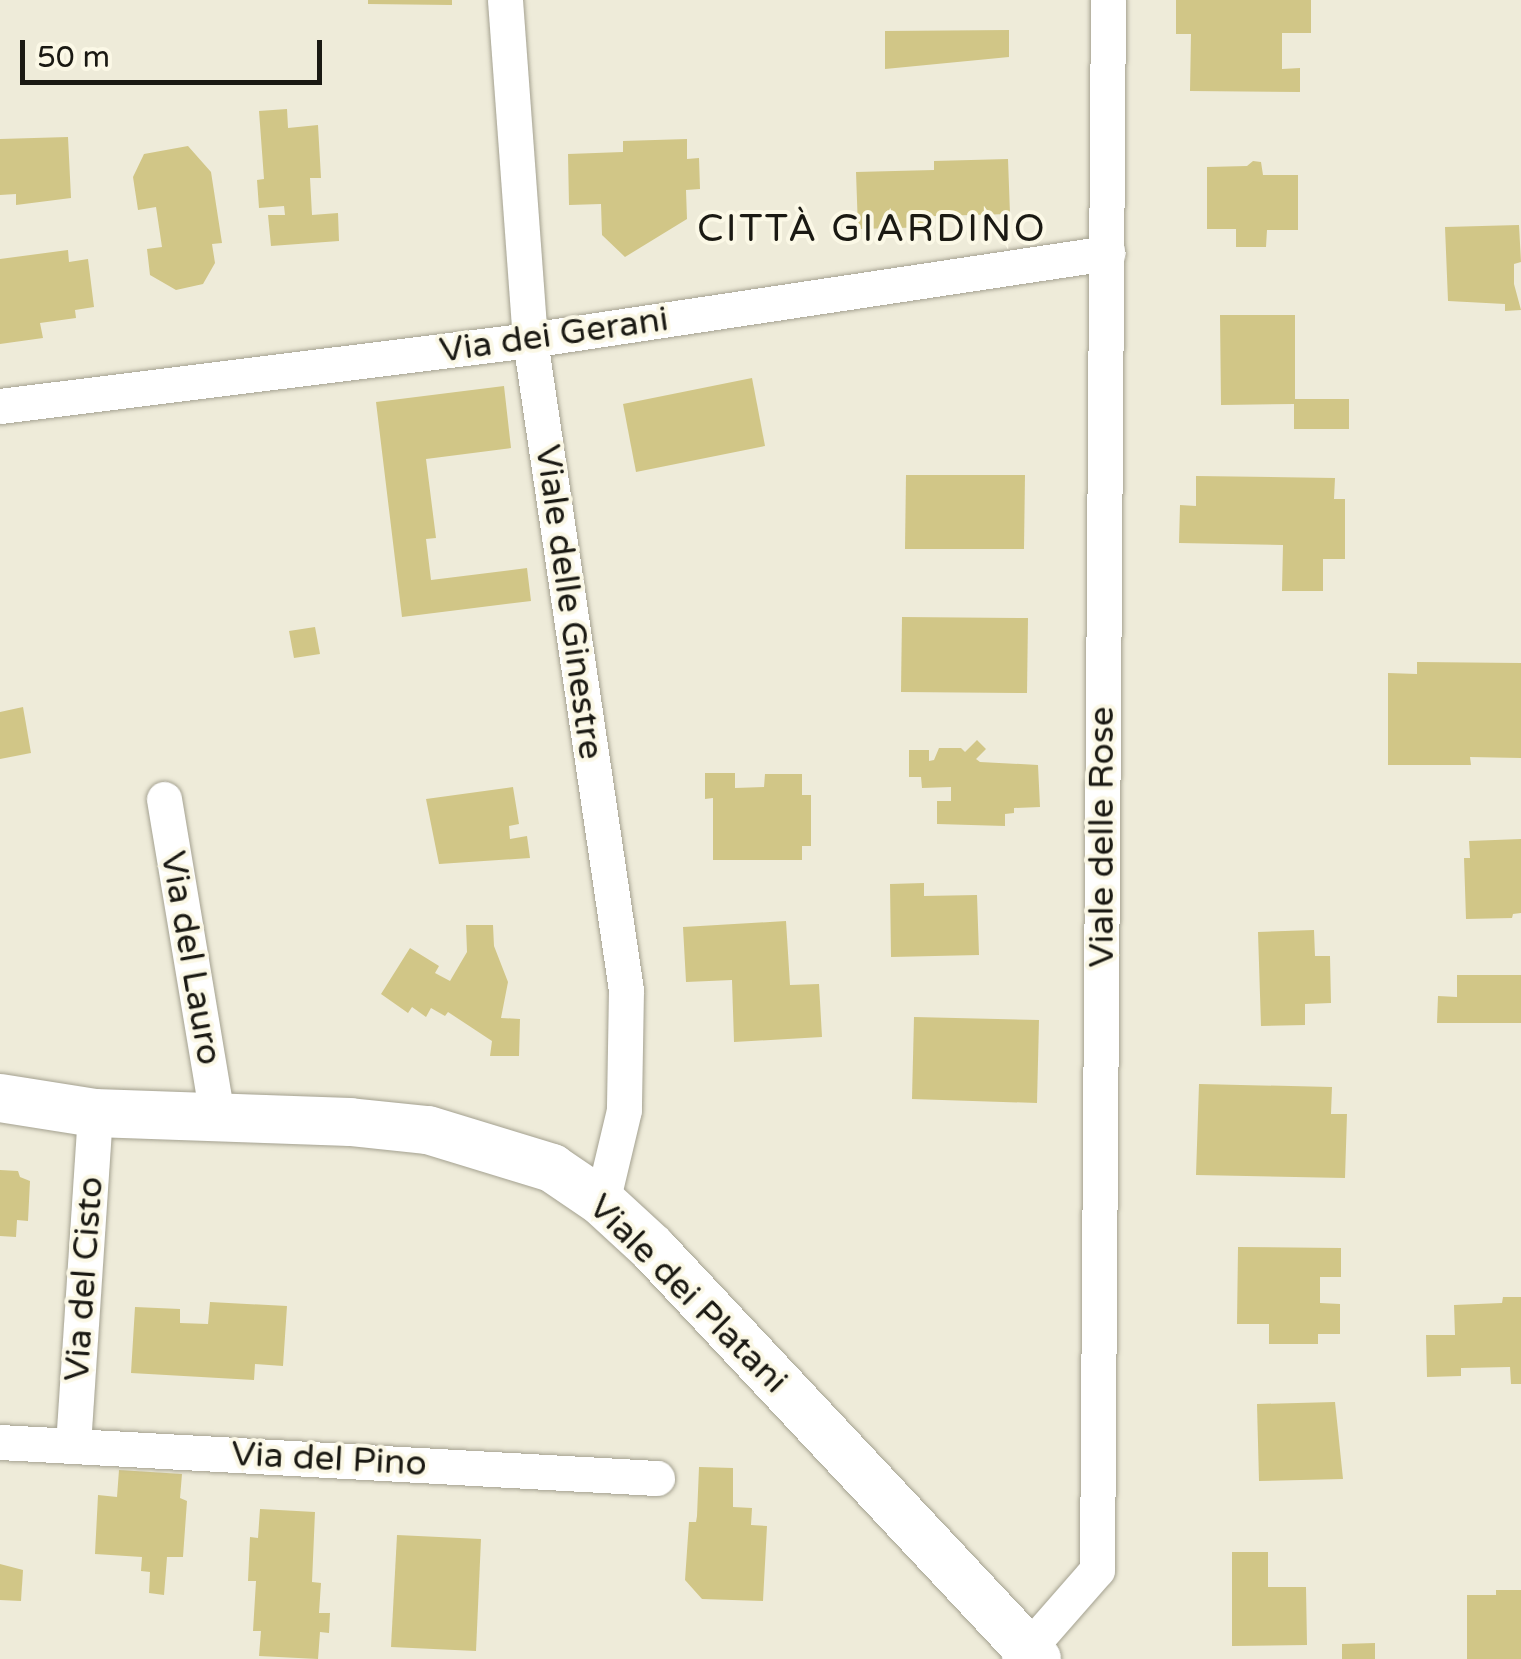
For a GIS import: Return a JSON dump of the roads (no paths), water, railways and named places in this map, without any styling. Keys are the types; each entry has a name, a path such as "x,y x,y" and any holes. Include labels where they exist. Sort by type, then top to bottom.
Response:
{"main road":[{"name":"Viale dei Platani","path":"0,1098 95,1113 218,1116 428,1130 552,1168 602,1202 652,1248 1027,1655"}],"street":[{"name":"Viale delle Ginestre","path":"505,0 530,340 626,990 624,1110 602,1202"},
{"name":"Viale delle Rose","path":"1027,1655 1097,1570 1108,0"},
{"name":"Via dei Gerani","path":"0,406 530,340 1106,253"},
{"name":"Via del Lauro","path":"164,799 218,1116"},
{"name":"Via del Cisto","path":"72,1445 95,1113"},
{"name":"Via del Pino","path":"0,1442 657,1478"}],"district":[{"name":"CITTÀ GIARDINO","path":"872,230"}]}
